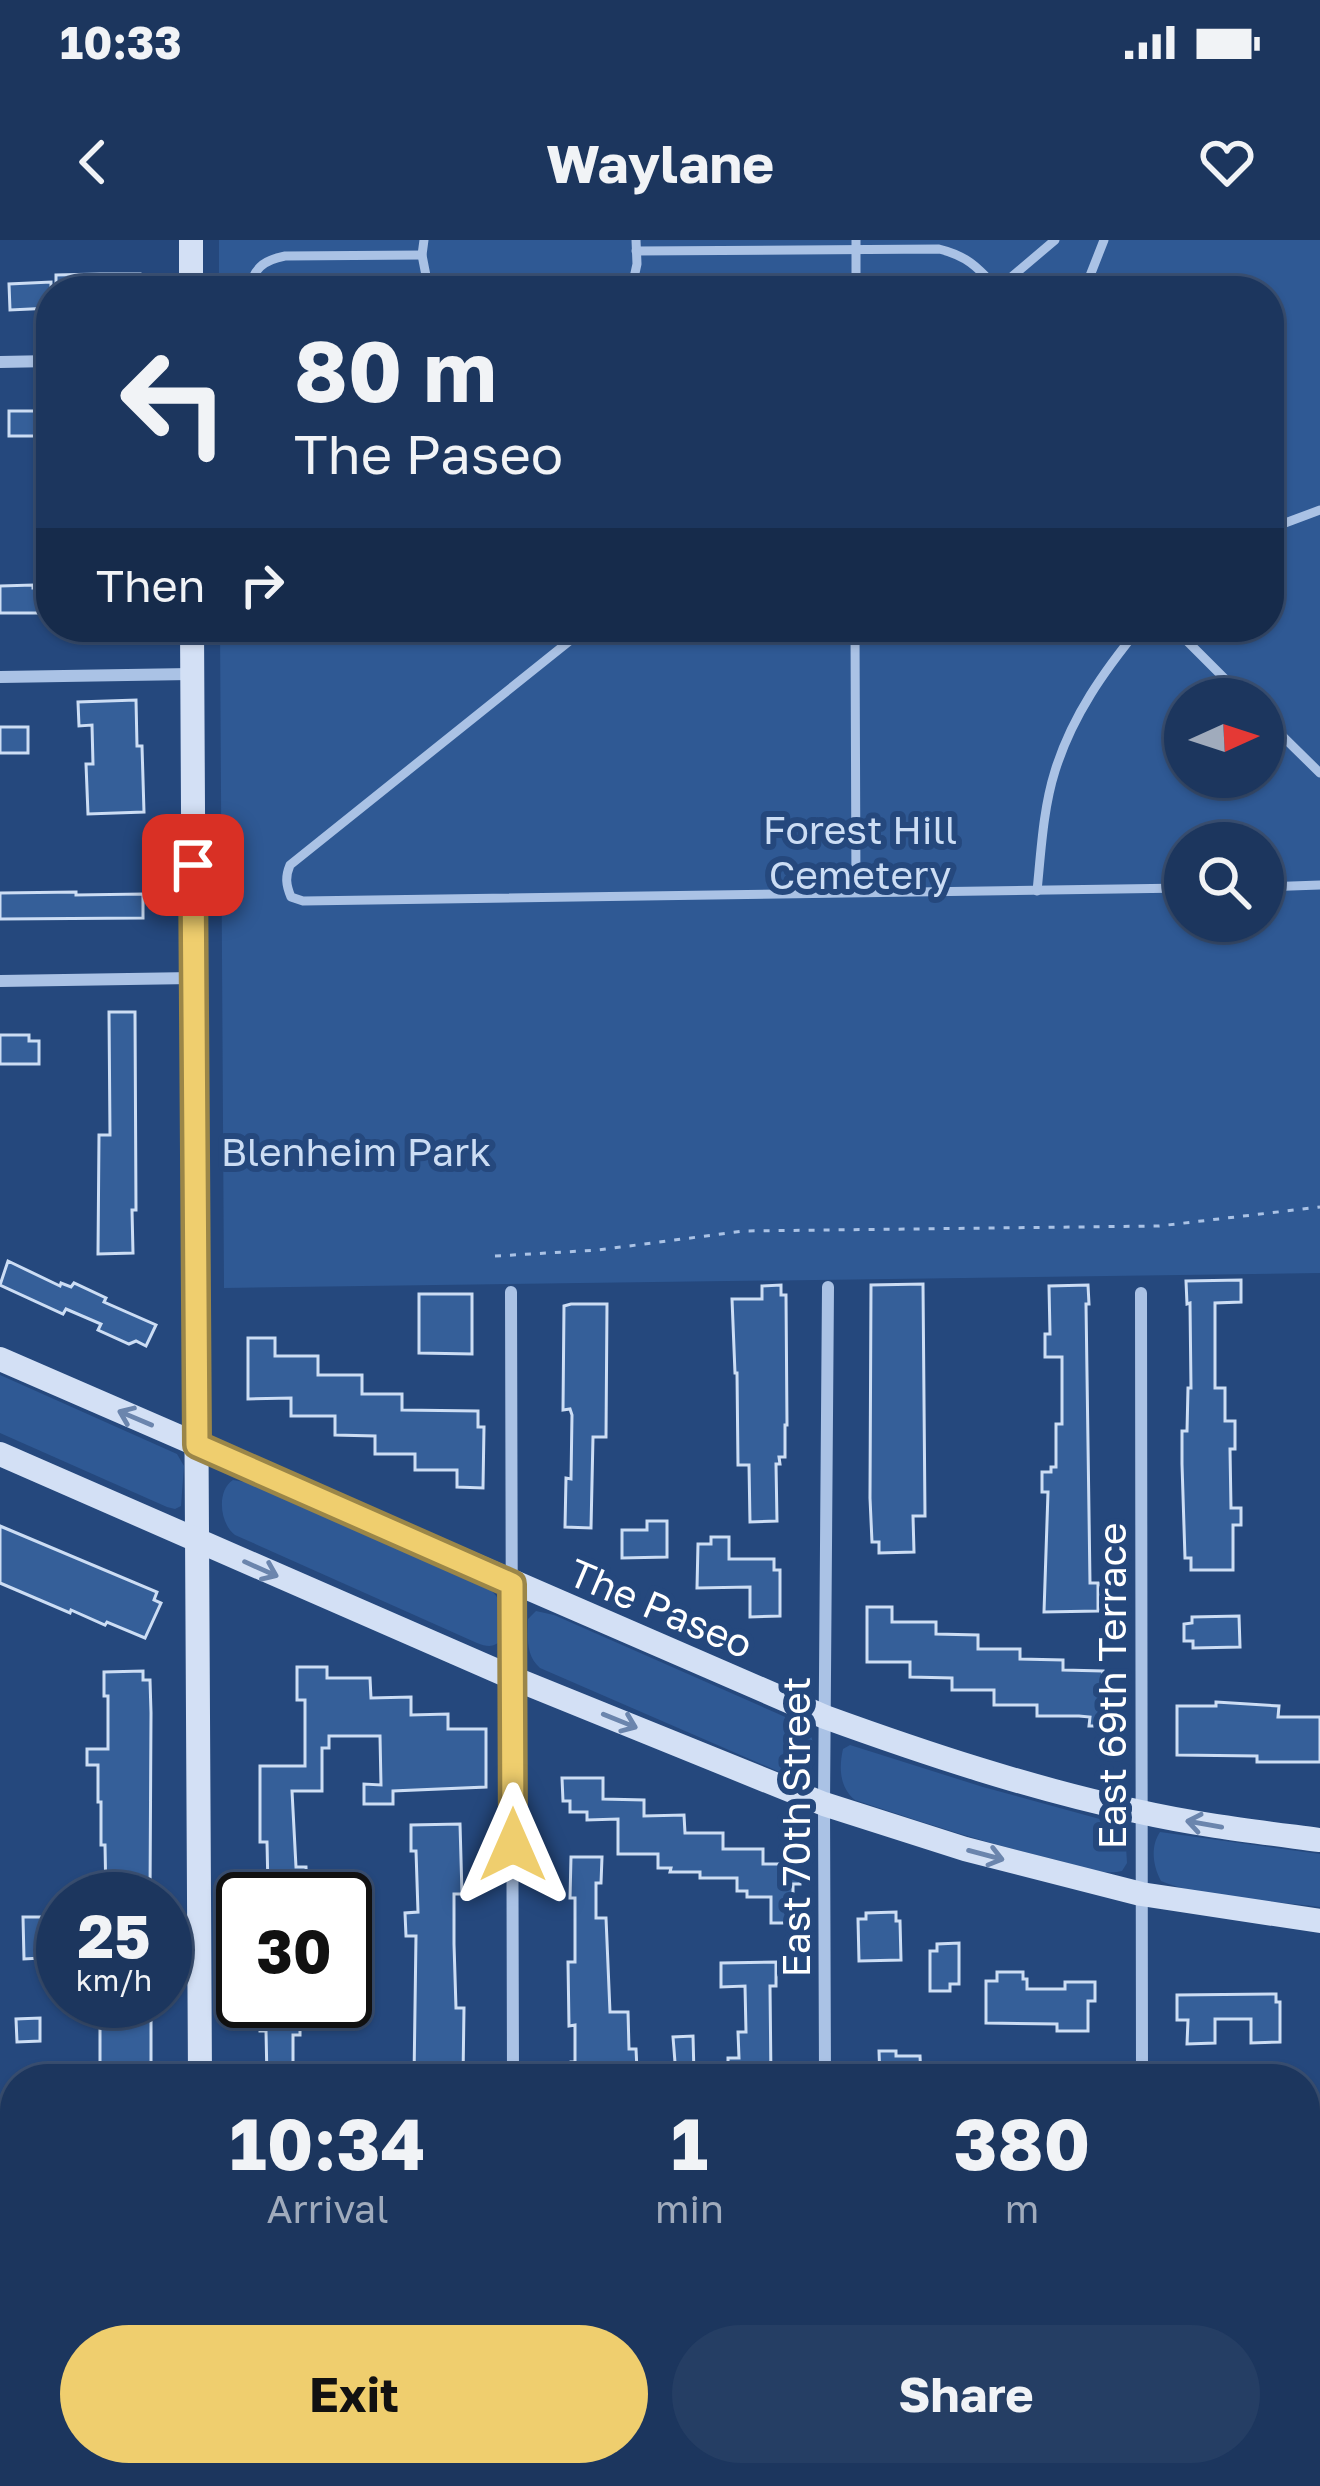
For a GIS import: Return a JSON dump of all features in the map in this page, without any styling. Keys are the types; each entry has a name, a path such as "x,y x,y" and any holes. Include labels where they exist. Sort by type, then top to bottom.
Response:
{"main road":[{"path":"190,240 191,276"},
{"path":"192,642 200,2064"},
{"name":"The Paseo","path":"0,1360 825,1718 956,1763 1140,1812 1320,1840"},
{"path":"0,1454 513,1678 824,1804 965,1849 1141,1894 1320,1921"}],"street":[{"path":"0,362 36,361"},
{"path":"0,676 192,674"},
{"path":"0,981 194,978"},
{"name":"East 70th Street","path":"826,2064 828,1288"},
{"path":"512,1292 513,2064"},
{"name":"East 69th Terrace","path":"1141,1293 1142,2064"}],"lane":[{"path":"424,240 426,276"},
{"path":"1013,276 1055,240"},
{"path":"1090,276 1104,240"},
{"path":"633,276 636,245 856,245 960,254 985,276"},
{"path":"856,245 856,276"},
{"path":"253,276 258,265 285,256 422,255"},
{"path":"1284,523 1320,510"},
{"path":"567,642 290,865 286,886 291,897 303,902 1164,889"},
{"path":"855,642 856,892"},
{"path":"1037,892 1054,773 1075,721 1103,672 1128,642"},
{"path":"1188,642 1224,678"},
{"path":"1284,738 1320,773"},
{"path":"1284,887 1320,886"}],"path":[{"path":"495,1256 598,1250 744,1232 1160,1226 1320,1207"}],"green space":[{"name":"Forest Hill Cemetery","path":"219,240 1320,240 1320,1273 224,1288 220,642 1284,642 1284,276 219,276"},
{"path":"0,1375 177,1454 184,1466 181,1506 167,1507 0,1433"},
{"path":"233,1480 250,1483 489,1589 501,1605 502,1639 491,1646 477,1643 235,1535 222,1508 224,1492"},
{"path":"536,1611 808,1727 814,1745 811,1777 798,1780 540,1668 528,1639 528,1619"},
{"path":"850,1745 1118,1824 1125,1830 1127,1863 1122,1871 1090,1869 855,1800 843,1783 841,1770 843,1749"},
{"path":"1160,1832 1320,1854 1320,1907 1218,1896 1161,1881 1154,1856"}],"building":[{"path":"140,274 140,276 56,276"},
{"path":"36,283 36,309 10,310 9,284"},
{"path":"9,411 36,411 36,436 9,436"},
{"path":"33,585 36,613 0,613 0,586"},
{"path":"136,700 144,812 88,814 86,764 93,764 92,725 79,726 78,702"},
{"path":"0,727 28,727 28,753 0,753"},
{"path":"0,893 143,894 143,918 0,919"},
{"path":"109,1012 135,1012 136,1210 132,1210 133,1253 98,1254 99,1135 110,1135"},
{"path":"0,1035 29,1035 29,1041 39,1041 39,1064 0,1064"},
{"path":"8,1261 60,1286 74,1283 156,1325 146,1346 136,1341 129,1344 98,1330 101,1324 66,1309 63,1314 0,1285"},
{"path":"1241,1280 1241,1302 1215,1303 1215,1388 1225,1388 1225,1421 1235,1421 1235,1449 1230,1449 1231,1508 1241,1508 1241,1525 1233,1525 1233,1570 1191,1570 1191,1558 1185,1558 1182,1464 1182,1431 1187,1431 1191,1388 1186,1281"},
{"path":"923,1284 925,1516 913,1516 914,1552 879,1553 879,1542 872,1542 870,1498 871,1285"},
{"path":"781,1285 781,1295 786,1295 787,1425 785,1457 779,1457 780,1464 776,1464 777,1521 750,1522 749,1465 738,1465 732,1299 762,1299 762,1286"},
{"path":"1088,1285 1090,1583 1098,1583 1098,1611 1044,1612 1048,1492 1042,1492 1042,1472 1056,1467 1056,1424 1062,1424 1062,1357 1045,1357 1045,1334 1050,1334 1049,1286"},
{"path":"419,1294 472,1294 472,1354 419,1353"},
{"path":"607,1304 606,1437 593,1437 591,1528 565,1527 572,1415 570,1409 563,1410 564,1306"},
{"path":"248,1338 275,1338 275,1356 318,1356 318,1375 362,1375 362,1394 402,1394 402,1410 478,1411 478,1427 484,1427 483,1488 457,1487 457,1470 415,1470 415,1454 375,1454 375,1436 335,1435 335,1416 291,1416 291,1398 248,1399"},
{"path":"647,1521 667,1521 667,1557 622,1558 622,1530 647,1530"},
{"path":"0,1526 157,1592 154,1600 161,1603 145,1638 0,1583"},
{"path":"711,1537 729,1537 729,1559 774,1559 774,1570 780,1570 780,1616 750,1617 750,1587 697,1588 698,1544 711,1544"},
{"path":"867,1607 892,1607 892,1622 936,1622 936,1634 978,1635 978,1649 1020,1649 1020,1659 1063,1660 1063,1670 1103,1671 1106,1703 1113,1703 1113,1726 1089,1726 1090,1717 1037,1716 1037,1705 994,1705 994,1690 952,1690 952,1678 910,1677 910,1662 867,1662"},
{"path":"1239,1616 1240,1647 1193,1648 1193,1641 1184,1641 1184,1624 1192,1623 1192,1617"},
{"path":"297,1667 327,1667 327,1678 370,1678 371,1698 411,1697 411,1715 448,1714 448,1729 486,1729 486,1787 393,1791 393,1804 364,1804 364,1784 381,1785 380,1736 329,1736 329,1748 322,1748 322,1791 292,1791 296,1867 306,1867 306,1872 268,1872 267,1842 260,1842 260,1766 305,1766 305,1700 297,1700"},
{"path":"143,1671 143,1680 150,1680 150,1872 106,1872 98,1765 87,1765 87,1749 108,1749 104,1672"},
{"path":"1216,1702 1279,1706 1278,1717 1320,1717 1320,1762 1177,1755 1177,1706 1216,1706"},
{"path":"562,1778 603,1778 603,1799 644,1800 644,1816 684,1815 685,1833 723,1833 723,1849 763,1849 763,1864 800,1868 800,1884 793,1884 793,1923 771,1923 771,1897 747,1897 747,1891 737,1891 737,1878 670,1872 671,1868 658,1868 658,1854 618,1854 618,1819 587,1820 587,1812 570,1812 570,1801 563,1801"},
{"path":"460,1824 462,1894 454,1894 454,1944 456,2008 464,2008 463,2064 414,2064 416,1936 406,1936 405,1913 418,1912 411,1825"},
{"path":"571,1857 602,1857 596,1918 606,1918 610,2012 628,2012 629,2049 636,2049 637,2064 571,2064 575,2062 575,2025 569,2026 568,1962 575,1962 575,1898 570,1898"},
{"path":"896,1912 901,1960 859,1961 858,1919 866,1919 866,1913"},
{"path":"23,1917 36,1917 36,1958 24,1959"},
{"path":"959,1943 959,1984 950,1984 950,1991 930,1991 930,1951 937,1951 937,1944"},
{"path":"776,1962 776,1986 770,1986 771,2064 728,2064 728,2058 739,2058 738,2032 746,2032 745,1986 721,1987 721,1963"},
{"path":"997,1972 1023,1972 1027,1989 1065,1989 1065,1982 1095,1982 1095,2001 1088,2001 1088,2031 1057,2031 1057,2024 986,2023 986,1981 997,1981"},
{"path":"1276,1994 1280,2042 1251,2043 1251,2019 1215,2019 1215,2043 1187,2044 1188,2020 1177,2020 1177,1995"},
{"path":"36,2018 40,2041 17,2042 16,2019"},
{"path":"100,2028 151,2028 151,2064 100,2064"},
{"path":"300,2028 300,2035 293,2035 293,2064 267,2064 266,2031 260,2031"},
{"path":"693,2036 694,2064 675,2064 673,2037"},
{"path":"879,2051 920,2056 920,2064 879,2064"}],"route":[{"path":"193,865 197,1445 512,1584 513,1845"}],"park label":[{"name":"Blenheim Park","path":"356,1151"}]}
